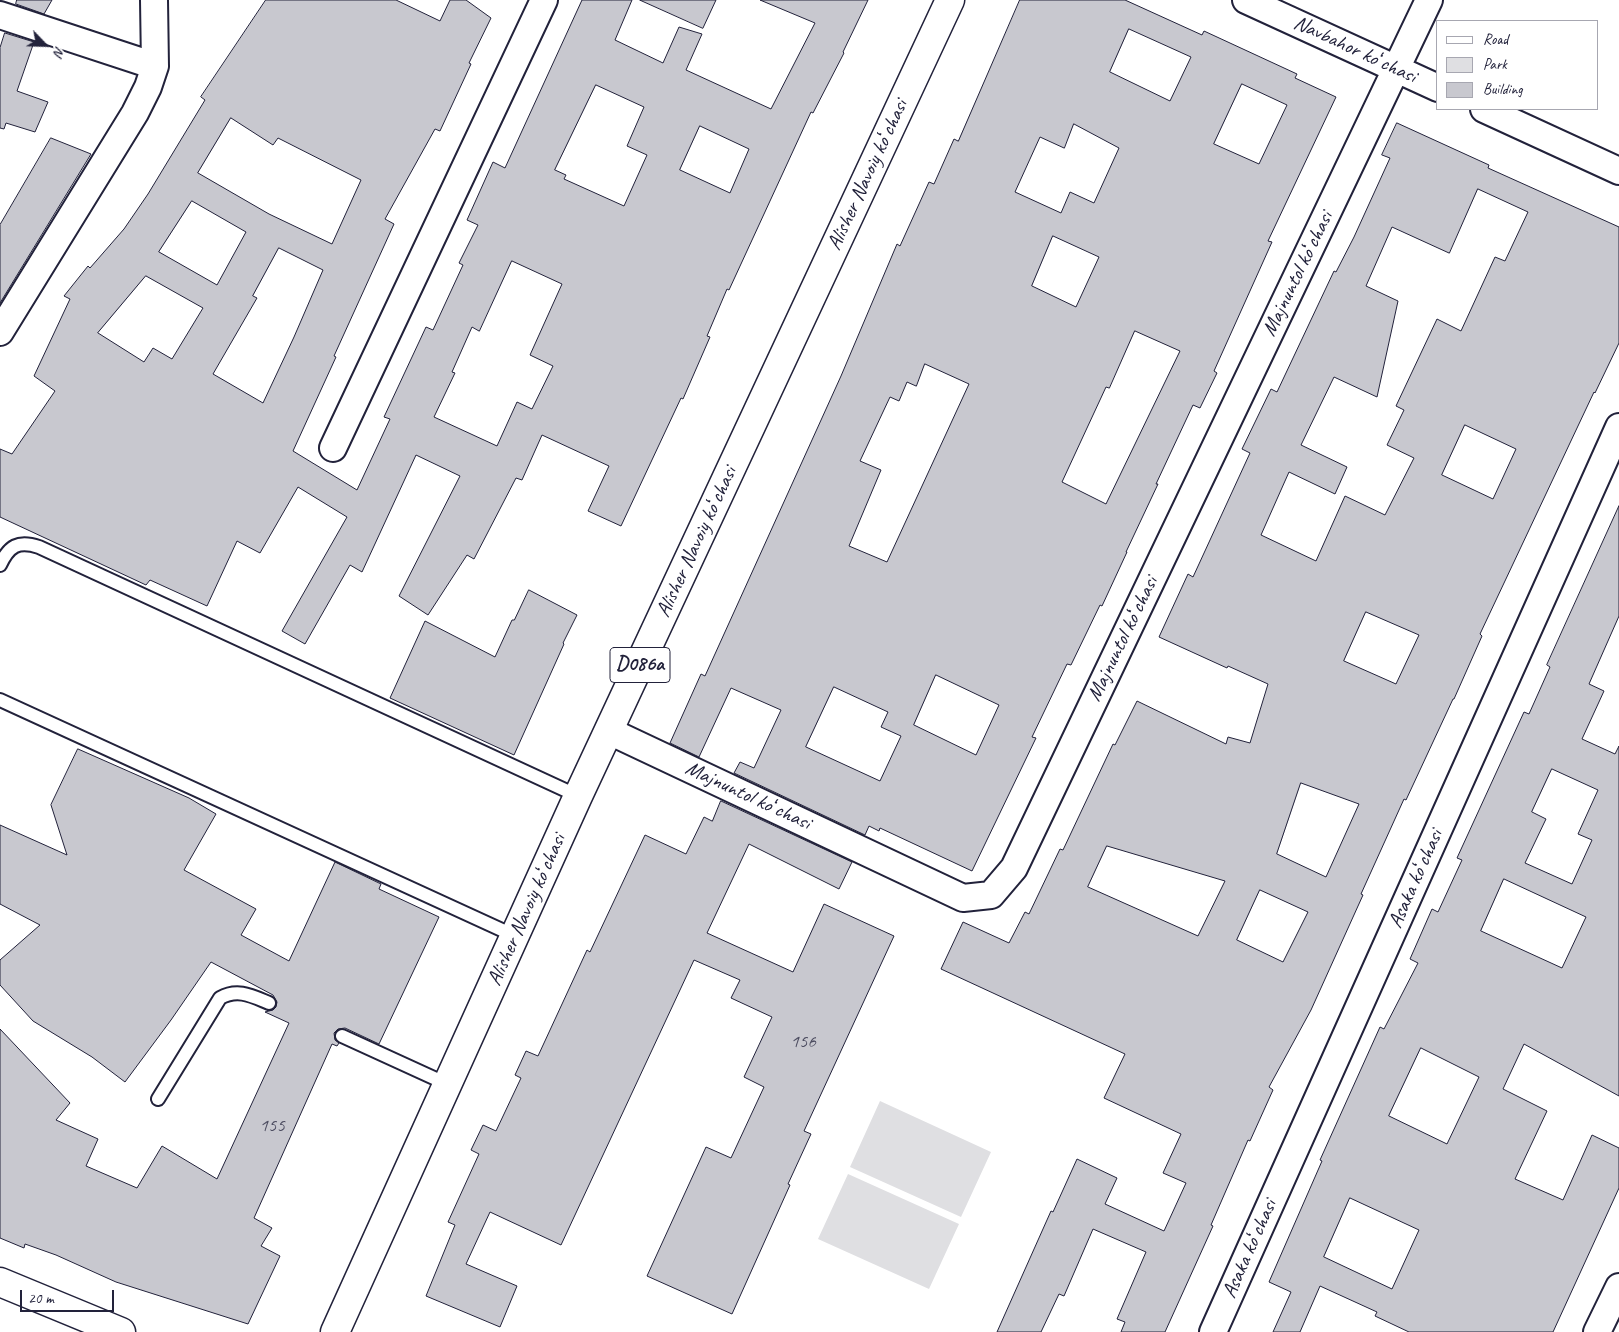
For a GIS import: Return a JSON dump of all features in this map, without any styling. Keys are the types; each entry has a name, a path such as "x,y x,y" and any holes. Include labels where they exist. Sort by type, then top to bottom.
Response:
{"main road":[{"name":"Alisher Navoiy koʻchasi","path":"335,1332 578,796 950,0"},
{"path":"0,1282 121,1332"}],"street":[{"path":"0,332 135,113 148,88 155,66 154,0"},
{"path":"333,448 544,0"},
{"name":"Navbahor koʻchasi","path":"1246,0 1436,87"},
{"name":"Majnuntol koʻchasi","path":"609,731 963,898 991,895 1014,868 1429,0"},
{"path":"0,15 155,66"},
{"path":"1486,110 1619,171"},
{"name":"Asaka koʻchasi","path":"1212,1332 1619,427"},
{"path":"1597,1332 1619,1287"}],"lane":[{"path":"0,565 5,554 17,544 24,543 39,547 578,796"},
{"path":"0,700 515,936"},
{"path":"158,1099 220,998 234,993 242,993 269,1003"},
{"path":"342,1036 447,1084"}],"green space":[{"path":"880,1101 991,1152 961,1217 850,1167"},
{"path":"848,1174 959,1224 929,1289 818,1239"}],"building":[{"path":"17,0 52,0 44,14 16,4"},
{"path":"266,0 396,0 440,21 450,0 466,0 491,18 469,63 471,64 440,131 435,129 385,219 394,224 293,451 357,490 390,419 384,417 426,327 433,330 463,265 459,263 478,225 467,220 493,162 505,168 582,0 632,0 615,40 663,63 679,27 702,34 686,70 771,109 815,23 760,0 868,0 844,53 813,113 811,112 729,290 727,289 707,336 710,337 683,399 681,398 621,526 588,511 609,466 542,435 522,480 516,478 474,559 467,555 428,615 399,596 460,476 416,455 362,572 350,565 305,644 282,631 347,517 298,487 260,553 237,541 207,606 150,580 146,585 0,517 0,449 12,454 55,391 34,376 70,299 64,296 88,266 90,268 124,229 148,194 205,100 201,97","holes":["596,85 644,107 627,146 647,155 624,206 564,179 566,175 555,170","231,118 273,145 278,138 361,180 332,244 269,214 198,173","700,126 749,149 730,193 680,170","192,201 246,232 217,285 159,252","279,248 323,270 263,403 213,374 257,298 253,296","512,261 562,284 530,355 553,366 532,409 517,402 497,446 434,417 455,373 452,372 472,327 479,331","146,276 203,308 172,359 153,348 144,362 98,333"]},
{"path":"640,0 716,0 703,28"},
{"path":"1020,0 1125,0 1202,35 1204,31 1297,74 1295,78 1336,97 1268,241 1272,242 1214,371 1217,373 1200,408 1193,405 1102,606 1100,605 1071,665 1067,664 1032,737 1036,738 972,871 880,828 879,831 869,826 865,835 734,773 740,762 754,768 781,710 731,688 699,757 670,743 701,674 705,676 841,376 897,244 900,246 929,182 934,184 954,139 958,141","holes":["1129,29 1191,57 1170,101 1110,72","1242,84 1287,105 1259,164 1214,144","1074,124 1119,148 1094,203 1070,192 1061,213 1015,192 1040,137 1064,148","1053,236 1099,257 1076,307 1032,286","1135,331 1180,351 1106,504 1062,482 1106,387 1109,388","925,364 969,384 887,562 849,546 881,470 860,461 890,397 899,401 907,382 916,386","936,675 999,705 976,755 914,725","834,687 888,712 881,727 901,736 880,781 806,747"]},
{"path":"5,33 34,42 17,91 48,102 35,132 6,123 4,129 0,128 0,48"},
{"path":"1397,123 1489,165 1488,168 1619,227 1619,343 1480,634 1482,636 1454,699 1406,800 1404,799 1311,1010 1269,1087 1273,1090 1250,1141 1248,1140 1211,1225 1213,1226 1165,1332 1121,1332 1125,1322 1117,1319 1146,1252 1093,1229 1064,1296 1059,1294 1041,1332 997,1332 1051,1211 1053,1212 1077,1159 1117,1178 1105,1204 1164,1231 1186,1183 1163,1173 1181,1134 1104,1098 1125,1054 941,969 963,922 1009,943 1025,912 1029,914 1060,849 1063,850 1113,744 1115,745 1137,701 1226,744 1228,737 1250,743 1268,684 1228,666 1227,668 1159,637 1188,574 1193,577 1250,453 1242,449 1271,389 1277,392 1334,271 1336,272 1354,237 1390,158 1382,155","holes":["1478,189 1528,212 1505,261 1495,257 1461,331 1437,319 1396,406 1404,410 1387,445 1414,458 1385,515 1345,496 1316,561 1261,535 1289,472 1335,494 1347,467 1301,445 1334,377 1377,397 1398,301 1366,286 1392,227 1449,253","1465,425 1516,449 1493,499 1442,475","1366,612 1419,635 1396,684 1344,661","1301,783 1359,804 1326,877 1277,854","1107,846 1225,881 1198,936 1088,887","1260,890 1308,912 1283,962 1237,940"]},
{"path":"51,138 91,154 0,303 0,225"},
{"path":"1619,506 1619,616 1589,684 1604,691 1582,739 1615,754 1619,746 1619,1096 1524,1044 1503,1089 1547,1111 1515,1179 1563,1200 1592,1135 1619,1148 1619,1188 1553,1332 1409,1332 1375,1316 1377,1312 1320,1286 1300,1332 1273,1332 1291,1292 1269,1282 1322,1161 1320,1160 1380,1027 1384,1029 1418,963 1410,959 1432,909 1438,912 1462,860 1457,858 1524,712 1529,714 1550,667 1547,665","holes":["1552,769 1598,790 1578,834 1592,840 1572,884 1525,863 1546,819 1532,812","1504,879 1586,917 1562,968 1481,931","1421,1048 1479,1077 1447,1144 1389,1116","1350,1198 1419,1230 1392,1289 1324,1257"]},
{"path":"529,590 577,615 514,755 390,698 425,621 495,657 512,620 514,620"},
{"path":"78,749 189,798 216,814 184,870 256,909 241,935 289,961 335,862 381,884 379,889 439,917 379,1044 345,1028 338,1029 334,1033 335,1040 339,1043 337,1046 332,1044 254,1218 272,1228 261,1246 280,1256 248,1324 116,1282 56,1255 25,1244 24,1248 0,1238 0,1029 70,1103 56,1120 98,1139 86,1166 137,1188 162,1146 217,1179 289,1023 265,1012 276,1007 277,1002 273,995 211,962 125,1082 92,1057 33,1021 0,985 0,960 40,925 0,904 0,825 67,855 51,805"},
{"path":"721,801 852,862 839,889 749,844 707,933 793,972 824,904 894,936 804,1131 811,1134 732,1314 647,1276 706,1147 731,1158 764,1087 744,1077 772,1017 731,998 740,980 694,960 561,1245 490,1212 466,1264 517,1286 500,1327 426,1296 455,1225 448,1222 479,1154 471,1150 483,1125 496,1131 521,1078 515,1075 526,1051 538,1056 587,950 590,952 645,835 686,854 704,817 712,821"}]}
